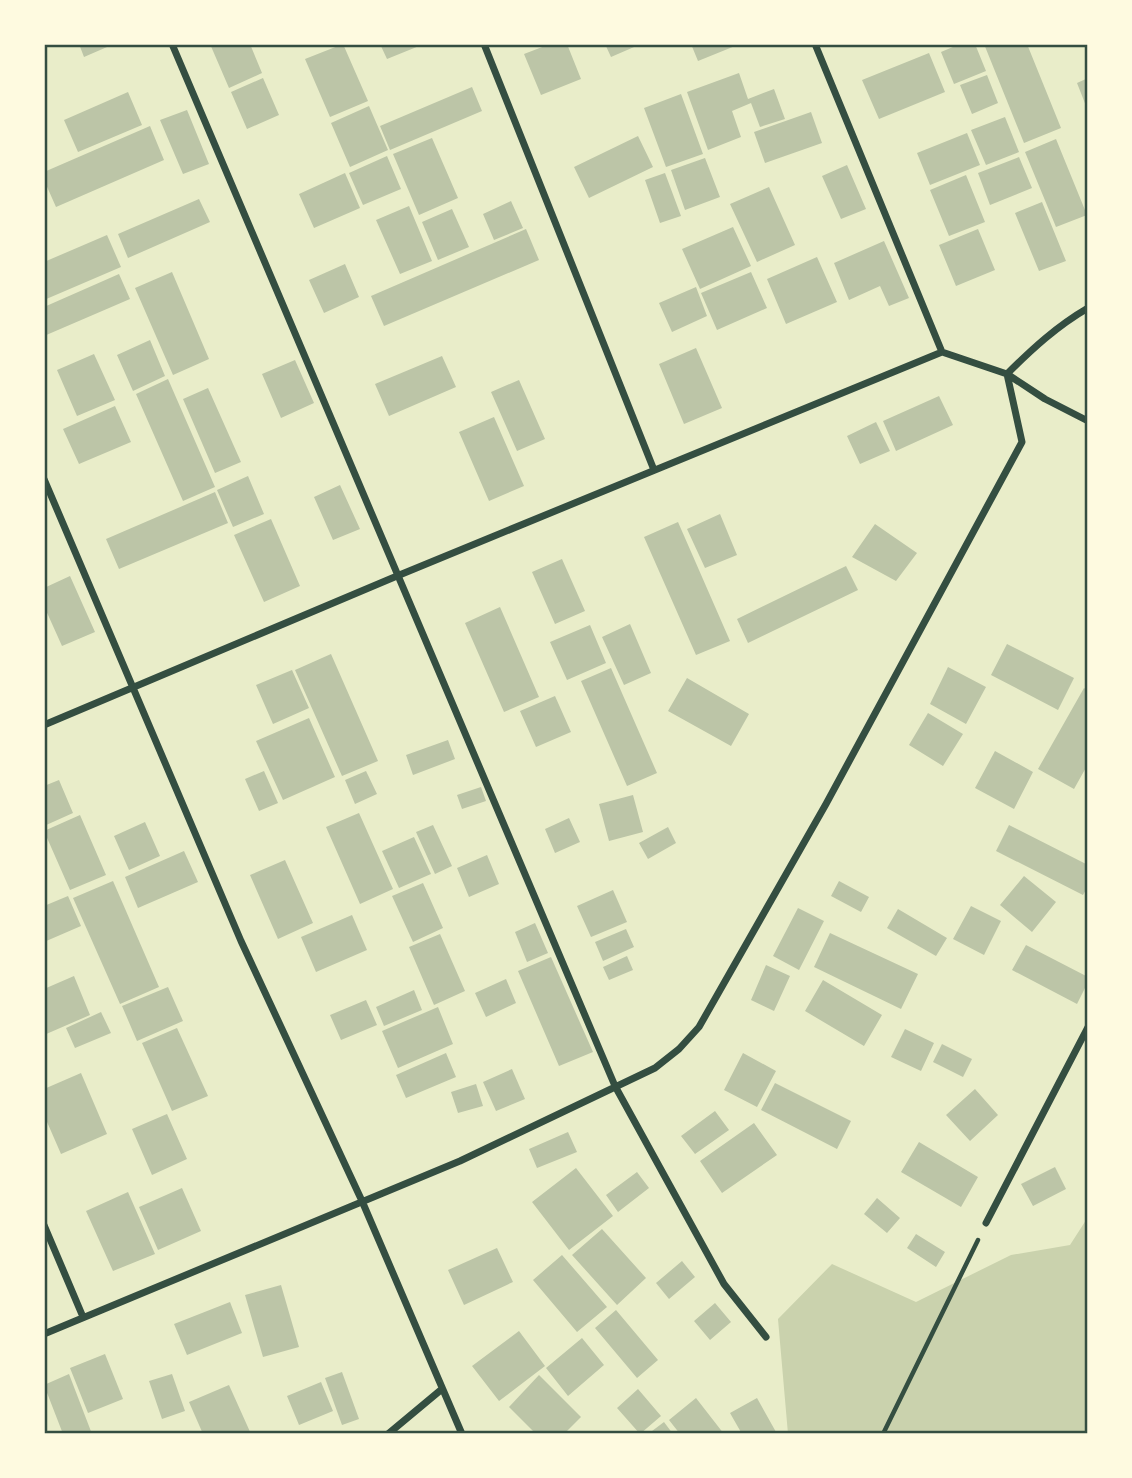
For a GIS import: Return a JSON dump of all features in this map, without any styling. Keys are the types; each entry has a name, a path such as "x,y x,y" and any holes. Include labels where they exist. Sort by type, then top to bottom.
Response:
{"street":[{"path":"172,44 615,1086 724,1284 766,1337"},
{"path":"484,44 654,470"},
{"path":"815,44 942,352"},
{"path":"1007,374 1041,340 1088,308"},
{"path":"44,725 397,576 942,352 1007,374 1045,399 1088,421"},
{"path":"44,1334 460,1160 655,1068 679,1049 699,1027 826,804 1022,442 1007,374"},
{"path":"44,479 241,941 362,1201 462,1434"},
{"path":"986,1223 1088,1027"},
{"path":"44,1225 83,1317"},
{"path":"388,1434 442,1389"}],"path":[{"path":"883,1434 986,1223"}],"green space":[{"path":"1088,1217 1088,1434 788,1434 778,1319 832,1264 916,1302 1011,1255 1070,1245"}],"building":[{"path":"79,44 114,44 84,57"},
{"path":"210,44 250,44 262,73 229,88"},
{"path":"343,44 368,101 330,117 305,59"},
{"path":"380,44 424,44 387,59"},
{"path":"550,44 567,44 581,79 541,95 524,54"},
{"path":"605,44 641,44 611,57"},
{"path":"691,44 740,44 698,61"},
{"path":"960,44 975,44 986,71 954,84 941,52"},
{"path":"984,44 1027,44 1061,128 1024,143"},
{"path":"929,53 945,92 879,119 862,80"},
{"path":"739,73 748,99 774,89 785,119 760,127 751,103 732,111 741,137 708,150 687,92"},
{"path":"987,75 998,103 972,114 960,85"},
{"path":"263,78 279,115 247,129 231,92"},
{"path":"1088,78 1088,111 1077,83"},
{"path":"472,87 482,111 390,150 380,126"},
{"path":"128,92 142,125 78,152 64,120"},
{"path":"681,94 703,154 666,167 644,108"},
{"path":"369,106 388,150 350,167 331,123"},
{"path":"187,110 209,164 183,174 160,120"},
{"path":"811,112 822,143 765,163 754,132"},
{"path":"1005,117 1019,152 986,165 971,130"},
{"path":"150,126 164,160 56,207 44,180 44,172"},
{"path":"967,133 980,165 930,185 917,153"},
{"path":"638,136 653,167 589,198 574,167"},
{"path":"432,138 458,198 419,215 393,154"},
{"path":"1056,139 1087,215 1056,227 1025,152"},
{"path":"387,156 401,189 363,205 349,173"},
{"path":"1019,157 1032,188 990,205 978,173"},
{"path":"705,158 720,197 685,210 671,170"},
{"path":"847,165 866,209 841,219 822,176"},
{"path":"345,173 360,208 314,228 299,194"},
{"path":"665,173 681,216 660,223 645,180"},
{"path":"966,175 985,222 949,236 930,190"},
{"path":"769,187 795,245 757,262 730,204"},
{"path":"199,199 210,222 128,258 118,234"},
{"path":"511,201 523,228 494,240 483,214"},
{"path":"1042,202 1066,261 1039,271 1015,213"},
{"path":"409,206 432,261 400,274 376,220"},
{"path":"452,209 469,247 438,260 422,222"},
{"path":"733,227 751,266 700,289 682,249"},
{"path":"526,229 539,260 384,326 371,296"},
{"path":"978,229 995,270 956,286 939,245"},
{"path":"107,235 121,267 44,300 44,262"},
{"path":"884,241 909,298 889,306 880,286 849,300 834,263"},
{"path":"817,257 837,302 786,324 767,279"},
{"path":"345,264 359,297 324,313 309,280"},
{"path":"172,272 209,359 173,375 135,288"},
{"path":"751,272 767,308 717,330 701,293"},
{"path":"119,274 130,299 44,336 44,307"},
{"path":"696,287 707,316 672,332 659,303"},
{"path":"150,340 165,376 133,391 117,355"},
{"path":"696,348 722,408 684,424 659,364"},
{"path":"94,354 115,400 77,416 57,370"},
{"path":"442,356 456,387 389,416 375,384"},
{"path":"295,360 314,403 281,418 262,374"},
{"path":"168,379 215,487 183,501 136,394"},
{"path":"519,380 545,439 517,451 491,392"},
{"path":"208,388 241,462 215,473 183,399"},
{"path":"939,396 953,425 896,451 883,421"},
{"path":"115,406 131,442 79,464 63,429"},
{"path":"494,417 524,486 489,501 459,432"},
{"path":"876,422 890,451 860,464 847,436"},
{"path":"248,476 264,514 233,527 217,490"},
{"path":"340,485 360,529 333,540 314,497"},
{"path":"215,492 228,523 119,569 106,539"},
{"path":"720,514 737,555 705,568 687,529"},
{"path":"271,519 300,586 264,602 234,535"},
{"path":"678,522 730,641 696,655 644,537"},
{"path":"875,524 917,553 896,581 852,557"},
{"path":"562,559 585,611 555,624 532,572"},
{"path":"846,566 858,590 748,643 737,619"},
{"path":"70,576 95,632 62,646 44,606 44,588"},
{"path":"500,607 539,697 504,712 465,623"},
{"path":"630,624 651,673 624,685 602,637"},
{"path":"590,625 606,663 567,680 550,642"},
{"path":"1007,644 1074,678 1058,710 991,675"},
{"path":"331,654 378,761 342,776 295,670"},
{"path":"948,667 986,687 966,724 930,704"},
{"path":"611,668 657,773 627,786 581,681"},
{"path":"292,670 309,708 273,724 256,685"},
{"path":"687,678 749,714 731,746 668,711"},
{"path":"1084,688 1088,691 1088,764 1074,789 1038,769"},
{"path":"555,696 571,732 536,747 520,711"},
{"path":"928,713 963,734 943,766 909,745"},
{"path":"309,718 335,777 283,800 256,741"},
{"path":"448,740 455,759 413,775 406,755"},
{"path":"995,751 1033,772 1014,809 975,788"},
{"path":"264,771 278,803 259,811 245,779"},
{"path":"366,771 377,794 355,804 345,780"},
{"path":"59,780 73,813 44,826 44,786"},
{"path":"481,787 486,801 462,809 457,795"},
{"path":"633,795 643,832 609,841 599,804"},
{"path":"359,813 393,889 360,904 326,827"},
{"path":"80,815 106,875 70,890 44,831"},
{"path":"569,818 580,842 555,853 545,829"},
{"path":"145,822 160,856 129,870 114,836"},
{"path":"433,825 452,866 435,874 416,832"},
{"path":"1009,825 1088,865 1088,886 1083,895 996,851"},
{"path":"668,827 676,843 648,859 639,843"},
{"path":"414,837 431,874 399,888 382,851"},
{"path":"184,851 198,882 138,908 125,877"},
{"path":"487,855 499,884 469,897 457,868"},
{"path":"285,860 313,923 278,939 250,875"},
{"path":"1024,876 1056,902 1032,932 1000,905"},
{"path":"113,881 159,987 120,1004 73,898"},
{"path":"839,881 869,897 861,912 831,896"},
{"path":"423,883 443,928 413,942 392,896"},
{"path":"613,890 627,922 591,937 577,906"},
{"path":"68,896 81,926 44,942 44,906"},
{"path":"971,906 1001,921 984,955 953,939"},
{"path":"798,908 824,921 799,970 773,956"},
{"path":"898,909 947,938 936,956 887,928"},
{"path":"352,915 367,950 316,972 301,937"},
{"path":"535,923 548,953 527,962 515,932"},
{"path":"626,929 634,947 603,961 595,942"},
{"path":"830,933 918,974 901,1009 814,967"},
{"path":"440,934 465,991 434,1005 409,947"},
{"path":"1026,945 1088,977 1077,1004 1012,970"},
{"path":"627,956 633,970 609,980 603,967"},
{"path":"551,957 593,1052 559,1066 518,971"},
{"path":"766,965 790,976 774,1011 751,1000"},
{"path":"74,976 90,1015 44,1035 44,989"},
{"path":"506,979 516,1003 486,1017 475,993"},
{"path":"823,980 882,1015 864,1046 805,1011"},
{"path":"168,987 183,1021 137,1041 122,1006"},
{"path":"414,990 422,1010 384,1026 376,1007"},
{"path":"366,1000 377,1025 341,1040 330,1015"},
{"path":"438,1007 453,1044 398,1068 382,1031"},
{"path":"101,1012 111,1033 75,1048 66,1028"},
{"path":"177,1028 208,1096 172,1111 142,1043"},
{"path":"905,1029 934,1043 921,1071 891,1057"},
{"path":"942,1044 972,1059 963,1077 933,1062"},
{"path":"446,1053 456,1077 406,1098 396,1075"},
{"path":"743,1053 776,1071 757,1107 724,1090"},
{"path":"512,1069 525,1099 496,1111 483,1082"},
{"path":"81,1073 107,1134 61,1154 44,1115 44,1089"},
{"path":"775,1083 851,1121 837,1149 761,1110"},
{"path":"476,1084 483,1106 458,1113 451,1092"},
{"path":"975,1089 998,1115 970,1141 946,1115"},
{"path":"715,1111 729,1130 695,1154 681,1136"},
{"path":"167,1114 187,1159 152,1175 132,1129"},
{"path":"754,1123 777,1155 722,1193 700,1161"},
{"path":"568,1132 577,1152 537,1168 529,1149"},
{"path":"919,1142 978,1177 961,1207 901,1172"},
{"path":"1055,1167 1066,1189 1033,1206 1021,1184"},
{"path":"576,1168 613,1216 569,1250 532,1202"},
{"path":"637,1172 649,1188 618,1212 606,1195"},
{"path":"182,1188 201,1231 158,1250 139,1207"},
{"path":"128,1192 155,1254 113,1271 86,1211"},
{"path":"877,1198 900,1218 887,1233 864,1214"},
{"path":"602,1229 646,1278 617,1305 572,1255"},
{"path":"916,1234 945,1252 936,1267 907,1248"},
{"path":"497,1248 513,1282 464,1305 448,1270"},
{"path":"562,1255 607,1307 577,1332 533,1280"},
{"path":"682,1261 695,1277 669,1299 656,1283"},
{"path":"281,1285 299,1347 263,1357 245,1295"},
{"path":"230,1302 242,1333 187,1355 174,1324"},
{"path":"715,1303 731,1322 710,1340 694,1321"},
{"path":"616,1310 658,1360 637,1378 595,1328"},
{"path":"519,1331 545,1366 499,1401 472,1366"},
{"path":"582,1338 604,1365 568,1396 546,1368"},
{"path":"105,1354 123,1399 88,1413 70,1368"},
{"path":"342,1372 359,1419 342,1425 325,1378"},
{"path":"69,1374 92,1434 63,1434 44,1385"},
{"path":"172,1374 185,1411 162,1419 149,1381"},
{"path":"539,1375 581,1417 564,1434 536,1434 509,1407"},
{"path":"321,1382 333,1411 299,1425 287,1396"},
{"path":"229,1385 251,1434 203,1434 189,1402"},
{"path":"638,1389 661,1416 640,1434 617,1408"},
{"path":"696,1398 724,1434 680,1434 669,1420"},
{"path":"757,1398 776,1432 742,1434 730,1413"},
{"path":"664,1422 673,1434 648,1434"}]}
